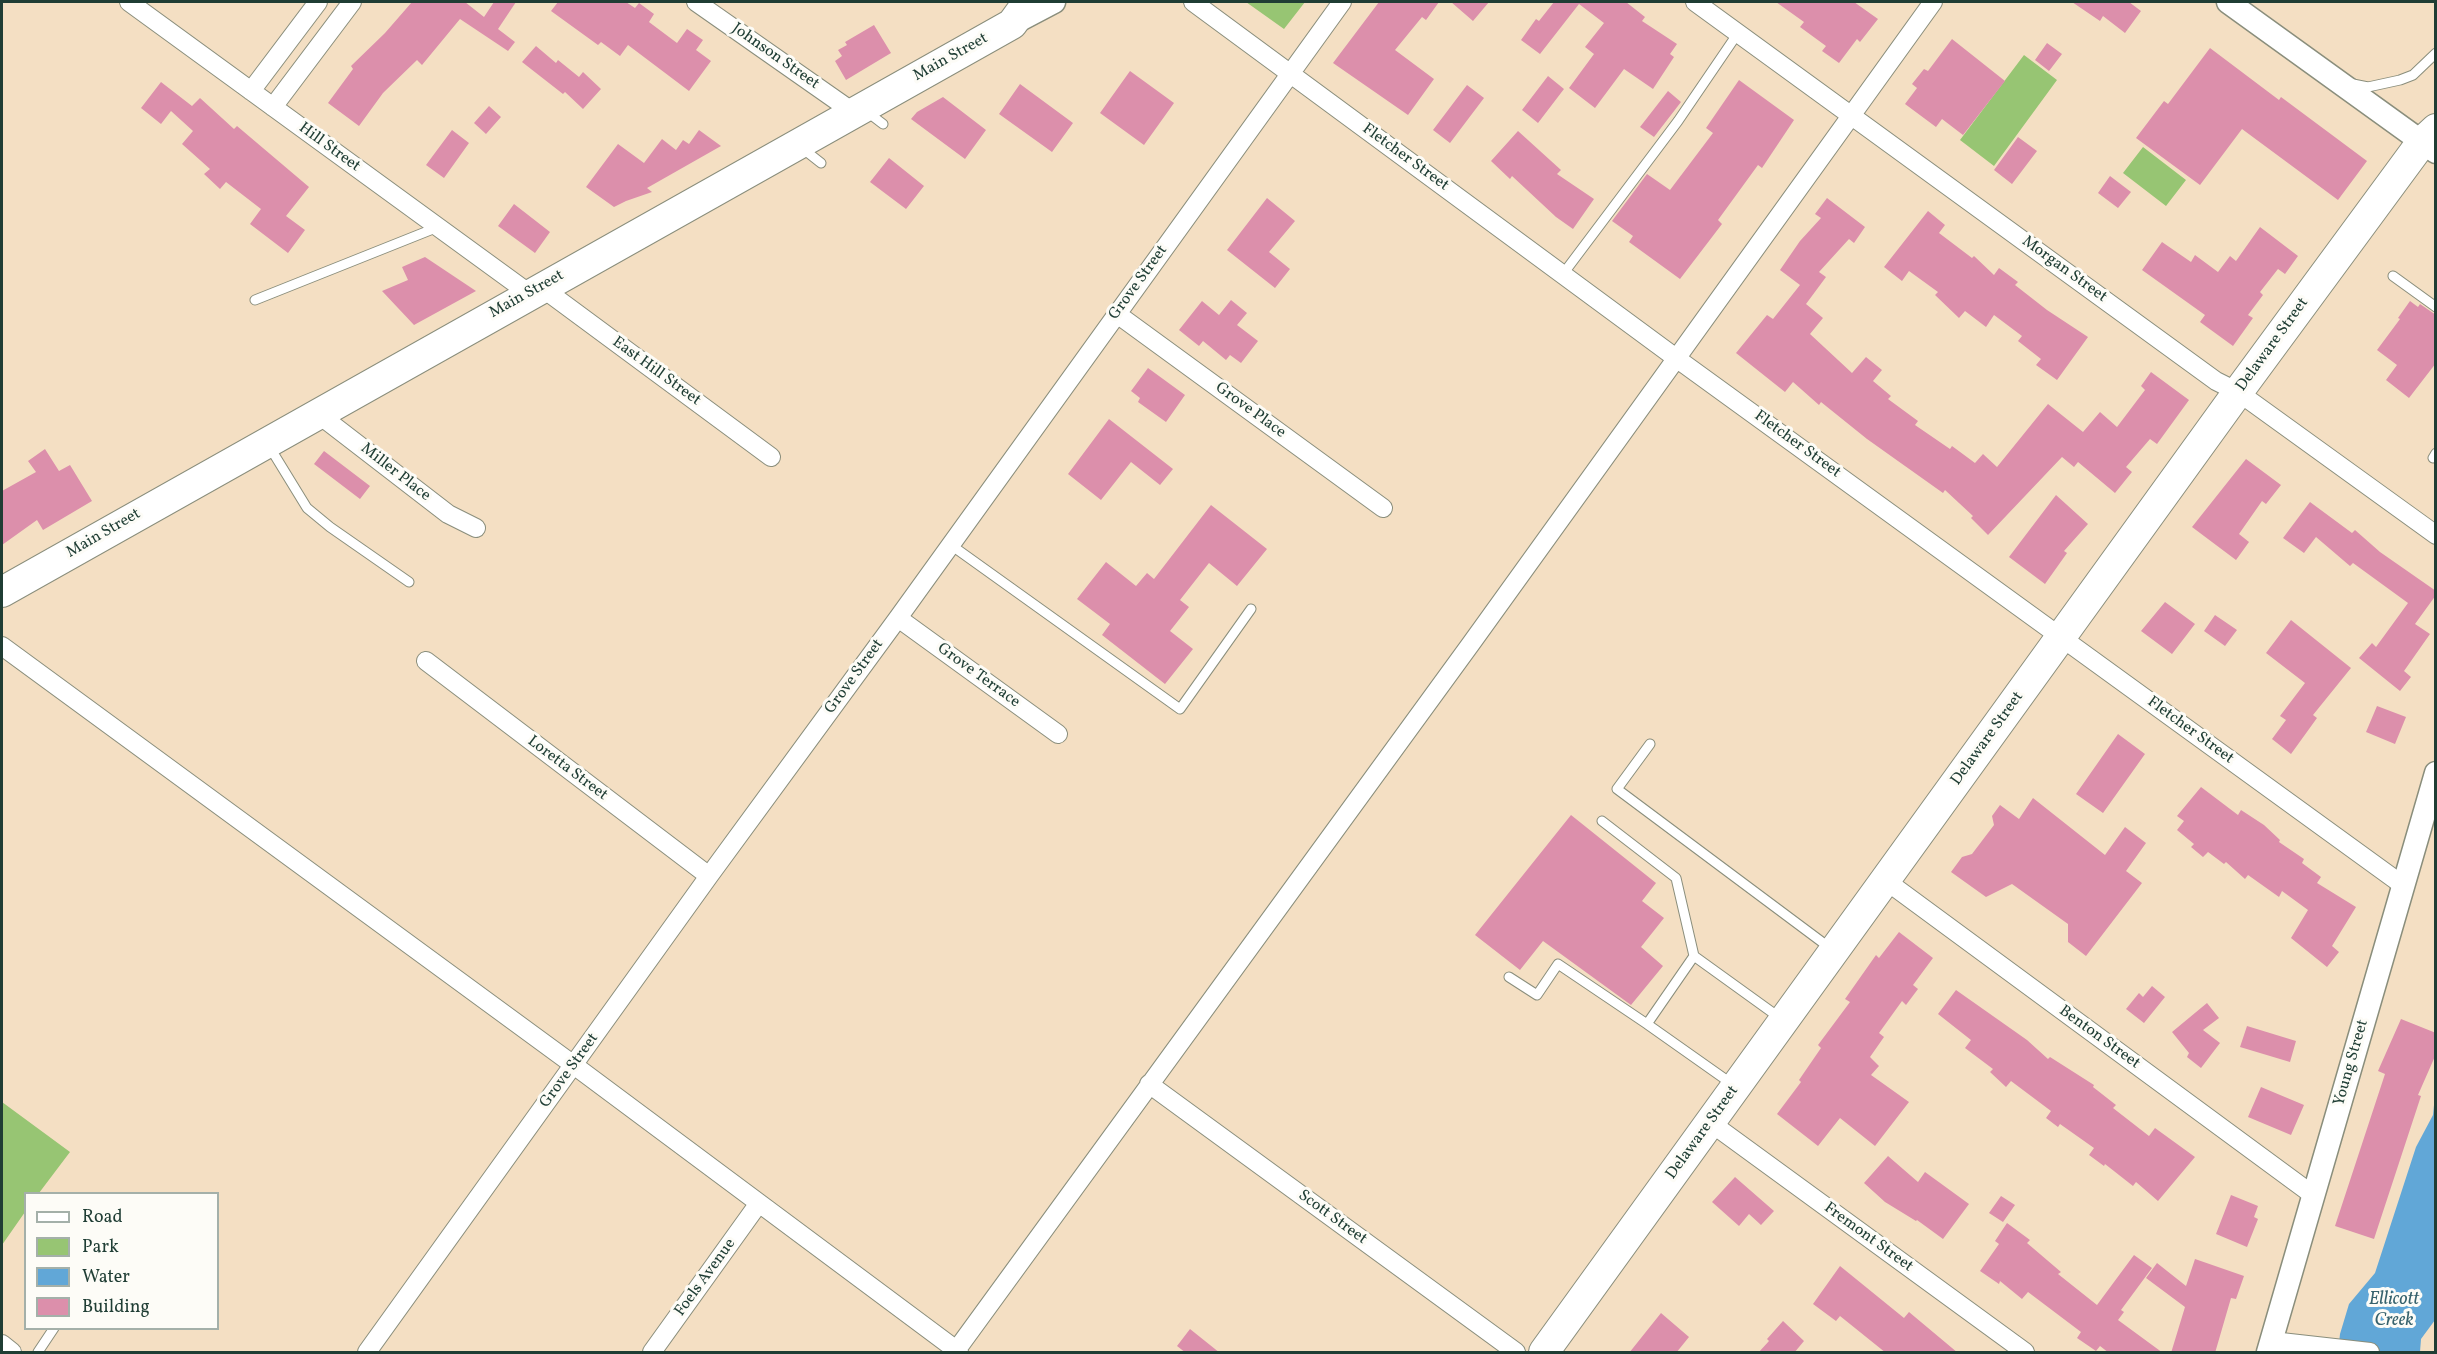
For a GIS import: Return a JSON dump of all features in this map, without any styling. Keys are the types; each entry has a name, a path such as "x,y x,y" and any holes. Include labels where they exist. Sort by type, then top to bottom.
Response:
{"main road":[{"name":"Main Street","path":"2,592 796,144 866,114 1020,13"},
{"name":"Delaware Street","path":"1544,1353 2238,392 2431,141"}],"street":[{"name":"Hill Street","path":"129,2 438,227 535,291"},
{"path":"251,91 318,2"},
{"path":"273,107 352,2"},
{"name":"Johnson Street","path":"696,2 866,114"},
{"name":"Main Street","path":"1020,13 1054,2"},
{"name":"Fletcher Street","path":"1193,2 1676,358 2404,886"},
{"name":"Grove Street","path":"367,1353 709,876 951,545 1342,2"},
{"name":"Morgan Street","path":"1695,2 2216,381 2238,392 2436,535"},
{"path":"2,646 574,1066 957,1352 1933,2"},
{"path":"2228,2 2337,81 2431,141"},
{"name":"East Hill Street","path":"535,291 771,457"},
{"name":"Grove Place","path":"1117,314 1383,508"},
{"name":"Miller Place","path":"317,413 448,514 476,528"},
{"name":"Grove Terrace","path":"898,618 1058,734"},
{"name":"Loretta Street","path":"426,661 709,876"},
{"name":"Young Street","path":"2270,1347 2436,773"},
{"name":"Benton Street","path":"1885,880 2313,1195"},
{"name":"Scott Street","path":"1149,1084 1516,1353"},
{"name":"Fremont Street","path":"1711,1123 2025,1353"},
{"name":"Foels Avenue","path":"652,1353 759,1203"},
{"path":"2,1344 12,1353"},
{"path":"2270,1347 2334,1349 2370,1353"}],"lane":[{"path":"1563,274 1678,121 1738,33"},
{"path":"2337,81 2368,87 2385,85 2413,75 2436,53"},
{"path":"796,144 821,163"},
{"path":"255,300 438,227"},
{"path":"2393,276 2436,307"},
{"path":"266,442 308,508 330,527 410,582"},
{"path":"951,545 1180,709 1251,609"},
{"path":"1650,744 1617,789 1834,951"},
{"path":"1602,821 1676,878 1694,956 1784,1022"},
{"path":"1647,1024 1694,956"},
{"path":"1509,977 1537,995 1558,964 1737,1087"},
{"path":"38,1353 53,1330"}],"green space":[{"path":"1246,2 1305,2 1284,29"},
{"path":"2024,55 2057,80 1994,166 1960,140"},
{"path":"2143,147 2186,180 2166,206 2123,173"},
{"path":"2,1102 70,1152 40,1192 24,1192 24,1213 2,1245"}],"water":[{"name":"Ellicott Creek","path":"2435,1095 2435,1320 2421,1339 2420,1352 2338,1352 2340,1334 2349,1304 2375,1273 2416,1147 2433,1115"}],"building":[{"path":"412,2 465,2 484,17 494,2 516,2 498,29 515,42 508,51 460,19 422,65 417,60 383,93 359,126 328,103 353,69 351,66 385,33"},
{"path":"558,2 626,2 635,8 639,3 654,14 649,22 677,43 687,29 703,40 696,50 711,61 689,91 628,45 620,56 601,42 598,45 551,11"},
{"path":"1379,2 1439,2 1426,20 1422,17 1395,50 1434,79 1408,115 1333,63"},
{"path":"1451,2 1489,2 1473,21"},
{"path":"1554,2 1626,2 1645,17 1642,21 1677,44 1670,54 1674,57 1653,89 1624,69 1595,108 1569,88 1594,54 1585,47 1604,23 1579,4 1540,54 1521,40 1536,19 1539,21"},
{"path":"1776,2 1854,2 1878,19 1860,42 1857,39 1839,63 1822,51 1826,46 1800,27 1804,22"},
{"path":"2072,2 2129,2 2141,11 2125,33 2103,16 2100,21"},
{"path":"874,25 891,53 846,80 835,61 842,56 838,50 847,45 845,42"},
{"path":"1952,39 2005,81 1963,135 1942,119 1936,127 1905,104 1917,88 1912,84 1924,69 1928,71"},
{"path":"2047,43 2062,54 2049,71 2035,60"},
{"path":"536,46 556,63 558,60 579,77 583,72 601,89 583,109 565,92 563,94 522,62"},
{"path":"2210,48 2279,100 2281,97 2367,161 2338,200 2242,129 2200,185 2136,138 2164,101 2168,104"},
{"path":"1130,71 1174,103 1144,145 1100,113"},
{"path":"1548,76 1564,89 1538,123 1522,110"},
{"path":"1739,80 1794,120 1762,168 1758,165 1718,220 1722,224 1680,279 1629,242 1633,236 1612,221 1647,174 1670,190 1713,133 1706,128"},
{"path":"161,82 192,106 200,98 234,129 237,126 309,187 286,216 305,230 288,253 250,224 261,209 226,182 220,189 204,174 210,169 182,144 193,131 171,111 161,124 141,108"},
{"path":"1020,84 1073,123 1052,152 999,114"},
{"path":"1467,85 1484,98 1450,143 1433,130"},
{"path":"1668,91 1681,102 1654,137 1640,127"},
{"path":"943,97 986,130 965,159 911,119 917,112"},
{"path":"489,106 501,117 486,134 474,123"},
{"path":"452,130 469,143 444,178 426,165"},
{"path":"699,130 721,146 647,188 652,192 614,207 586,187 618,144 644,163 662,139 676,150 683,140 689,144"},
{"path":"1518,131 1561,170 1557,174 1594,199 1573,229 1556,217 1512,176 1510,179 1491,161"},
{"path":"2018,137 2037,151 2012,184 1994,170"},
{"path":"889,158 924,186 906,209 870,182"},
{"path":"2110,176 2131,192 2118,208 2098,193"},
{"path":"1267,198 1295,221 1269,252 1290,269 1275,288 1227,250"},
{"path":"1827,198 1865,227 1854,243 1849,239 1819,272 1826,277 1806,304 1823,318 1810,334 1852,373 1866,357 1882,370 1873,381 1891,396 1888,399 1918,421 1915,425 1950,449 1952,446 1975,463 1983,454 1997,467 2048,404 2083,432 2100,412 2117,427 2145,390 2141,386 2151,372 2189,400 2157,444 2150,439 2126,467 2132,472 2115,493 2078,462 2074,467 2062,457 1988,535 1971,518 1973,516 1945,490 1943,493 1867,439 1821,402 1819,405 1793,382 1785,392 1736,353 1767,315 1773,319 1800,285 1780,270 1800,241 1821,218 1815,214"},
{"path":"514,204 550,232 535,253 498,226"},
{"path":"1928,211 1945,225 1939,233 1972,258 1974,256 1994,275 1999,268 2018,282 2015,285 2047,310 2088,337 2057,380 2036,365 2041,359 2018,341 2022,336 1994,315 1986,327 1965,311 1959,318 1935,295 1938,292 1909,271 1902,281 1884,267"},
{"path":"2260,227 2298,256 2285,274 2278,269 2260,292 2263,295 2248,315 2253,318 2233,346 2200,322 2205,315 2142,270 2162,242 2191,262 2195,255 2218,272 2230,256 2236,261"},
{"path":"425,257 476,291 414,325 382,291 408,280 402,267"},
{"path":"1231,300 1247,313 1237,325 1258,341 1241,363 1230,355 1226,360 1203,341 1199,346 1179,330 1202,301 1219,315"},
{"path":"2410,301 2418,307 2420,304 2436,315 2436,363 2409,398 2386,380 2397,365 2377,350"},
{"path":"1148,368 1185,395 1166,422 1138,402 1140,398 1131,391"},
{"path":"1109,419 1173,469 1160,485 1131,462 1101,500 1068,474"},
{"path":"45,449 59,471 70,465 92,501 43,530 37,520 2,545 2,491 36,472 28,461"},
{"path":"324,451 370,486 360,499 314,464"},
{"path":"2246,459 2281,485 2266,504 2262,501 2239,534 2249,542 2236,560 2192,527"},
{"path":"2056,495 2088,524 2064,551 2067,553 2045,584 2009,557"},
{"path":"2310,502 2352,533 2355,530 2380,552 2436,591 2436,595 2415,624 2430,634 2404,671 2411,677 2400,691 2359,658 2372,643 2376,647 2408,603 2353,563 2350,566 2316,537 2304,553 2283,538"},
{"path":"1211,505 1267,549 1237,586 1209,563 1180,600 1189,607 1170,631 1193,649 1165,684 1102,635 1110,624 1077,599 1106,562 1136,586 1147,573 1154,579"},
{"path":"2165,602 2195,624 2172,654 2141,631"},
{"path":"2215,615 2237,630 2225,646 2204,631"},
{"path":"2291,620 2351,668 2313,715 2317,718 2291,754 2272,739 2286,720 2280,716 2305,683 2266,653"},
{"path":"2377,706 2406,717 2395,744 2366,732"},
{"path":"2118,734 2145,754 2103,813 2076,794"},
{"path":"2201,787 2238,815 2241,810 2264,825 2280,840 2279,842 2304,859 2302,863 2321,877 2317,883 2356,907 2332,946 2339,952 2327,967 2291,938 2308,910 2282,891 2279,897 2248,875 2245,879 2226,862 2224,864 2208,852 2203,857 2191,847 2194,844 2177,830 2184,821 2177,816"},
{"path":"2033,798 2105,855 2125,827 2146,843 2126,871 2142,883 2086,956 2068,942 2068,924 2012,884 1986,897 1951,872 1962,857 1972,854 1994,825 1992,816 2000,805 2019,819"},
{"path":"1571,815 1656,883 1642,901 1664,918 1641,947 1663,966 1631,1005 1543,941 1520,970 1475,935"},
{"path":"1899,932 1933,958 1913,985 1918,989 1906,1005 1902,1001 1879,1033 1884,1037 1870,1057 1879,1066 1871,1075 1909,1102 1875,1146 1840,1118 1818,1146 1777,1114 1801,1082 1799,1080 1821,1048 1818,1045 1850,1002 1845,999 1876,955 1879,958"},
{"path":"2152,986 2165,997 2144,1023 2126,1009 2139,993 2143,997"},
{"path":"1956,990 2027,1040 2048,1059 2050,1057 2094,1085 2093,1087 2116,1105 2113,1108 2149,1136 2155,1128 2195,1157 2158,1201 2136,1182 2133,1186 2105,1164 2104,1166 2089,1155 2094,1148 2060,1124 2058,1127 2046,1118 2051,1111 2011,1081 2006,1087 1990,1072 1993,1069 1965,1048 1971,1040 1938,1014"},
{"path":"2207,1003 2219,1018 2203,1030 2220,1043 2201,1068 2187,1057 2189,1053 2172,1032"},
{"path":"2401,1019 2436,1033 2436,1054 2418,1095 2421,1096 2374,1239 2335,1226 2385,1074 2378,1071"},
{"path":"2247,1026 2296,1041 2290,1062 2240,1047"},
{"path":"2261,1087 2304,1105 2291,1135 2248,1117"},
{"path":"1888,1156 1918,1182 1925,1172 1969,1204 1943,1239 1917,1220 1885,1202 1864,1183"},
{"path":"1735,1177 1774,1211 1761,1225 1749,1214 1739,1226 1712,1202"},
{"path":"2231,1195 2258,1206 2254,1217 2258,1219 2247,1247 2216,1234"},
{"path":"2001,1196 2015,1205 2003,1222 1989,1213"},
{"path":"2007,1223 2030,1240 2027,1243 2061,1272 2058,1274 2097,1305 2134,1255 2152,1268 2121,1310 2124,1312 2118,1320 2163,1353 2109,1353 2100,1346 2096,1351 2077,1338 2081,1332 2028,1292 2022,1299 2000,1281 1999,1284 1980,1271 1999,1244 1995,1241"},
{"path":"2195,1259 2244,1276 2236,1299 2231,1298 2215,1353 2171,1353 2185,1307 2146,1278 2157,1263 2186,1286"},
{"path":"1840,1266 1904,1318 1909,1312 1958,1353 1886,1353 1840,1316 1836,1321 1813,1304"},
{"path":"1661,1313 1689,1337 1676,1353 1629,1353"},
{"path":"1783,1321 1804,1341 1794,1353 1758,1353 1769,1341 1767,1339"},
{"path":"1190,1329 1220,1353 1186,1353 1177,1346"}]}
